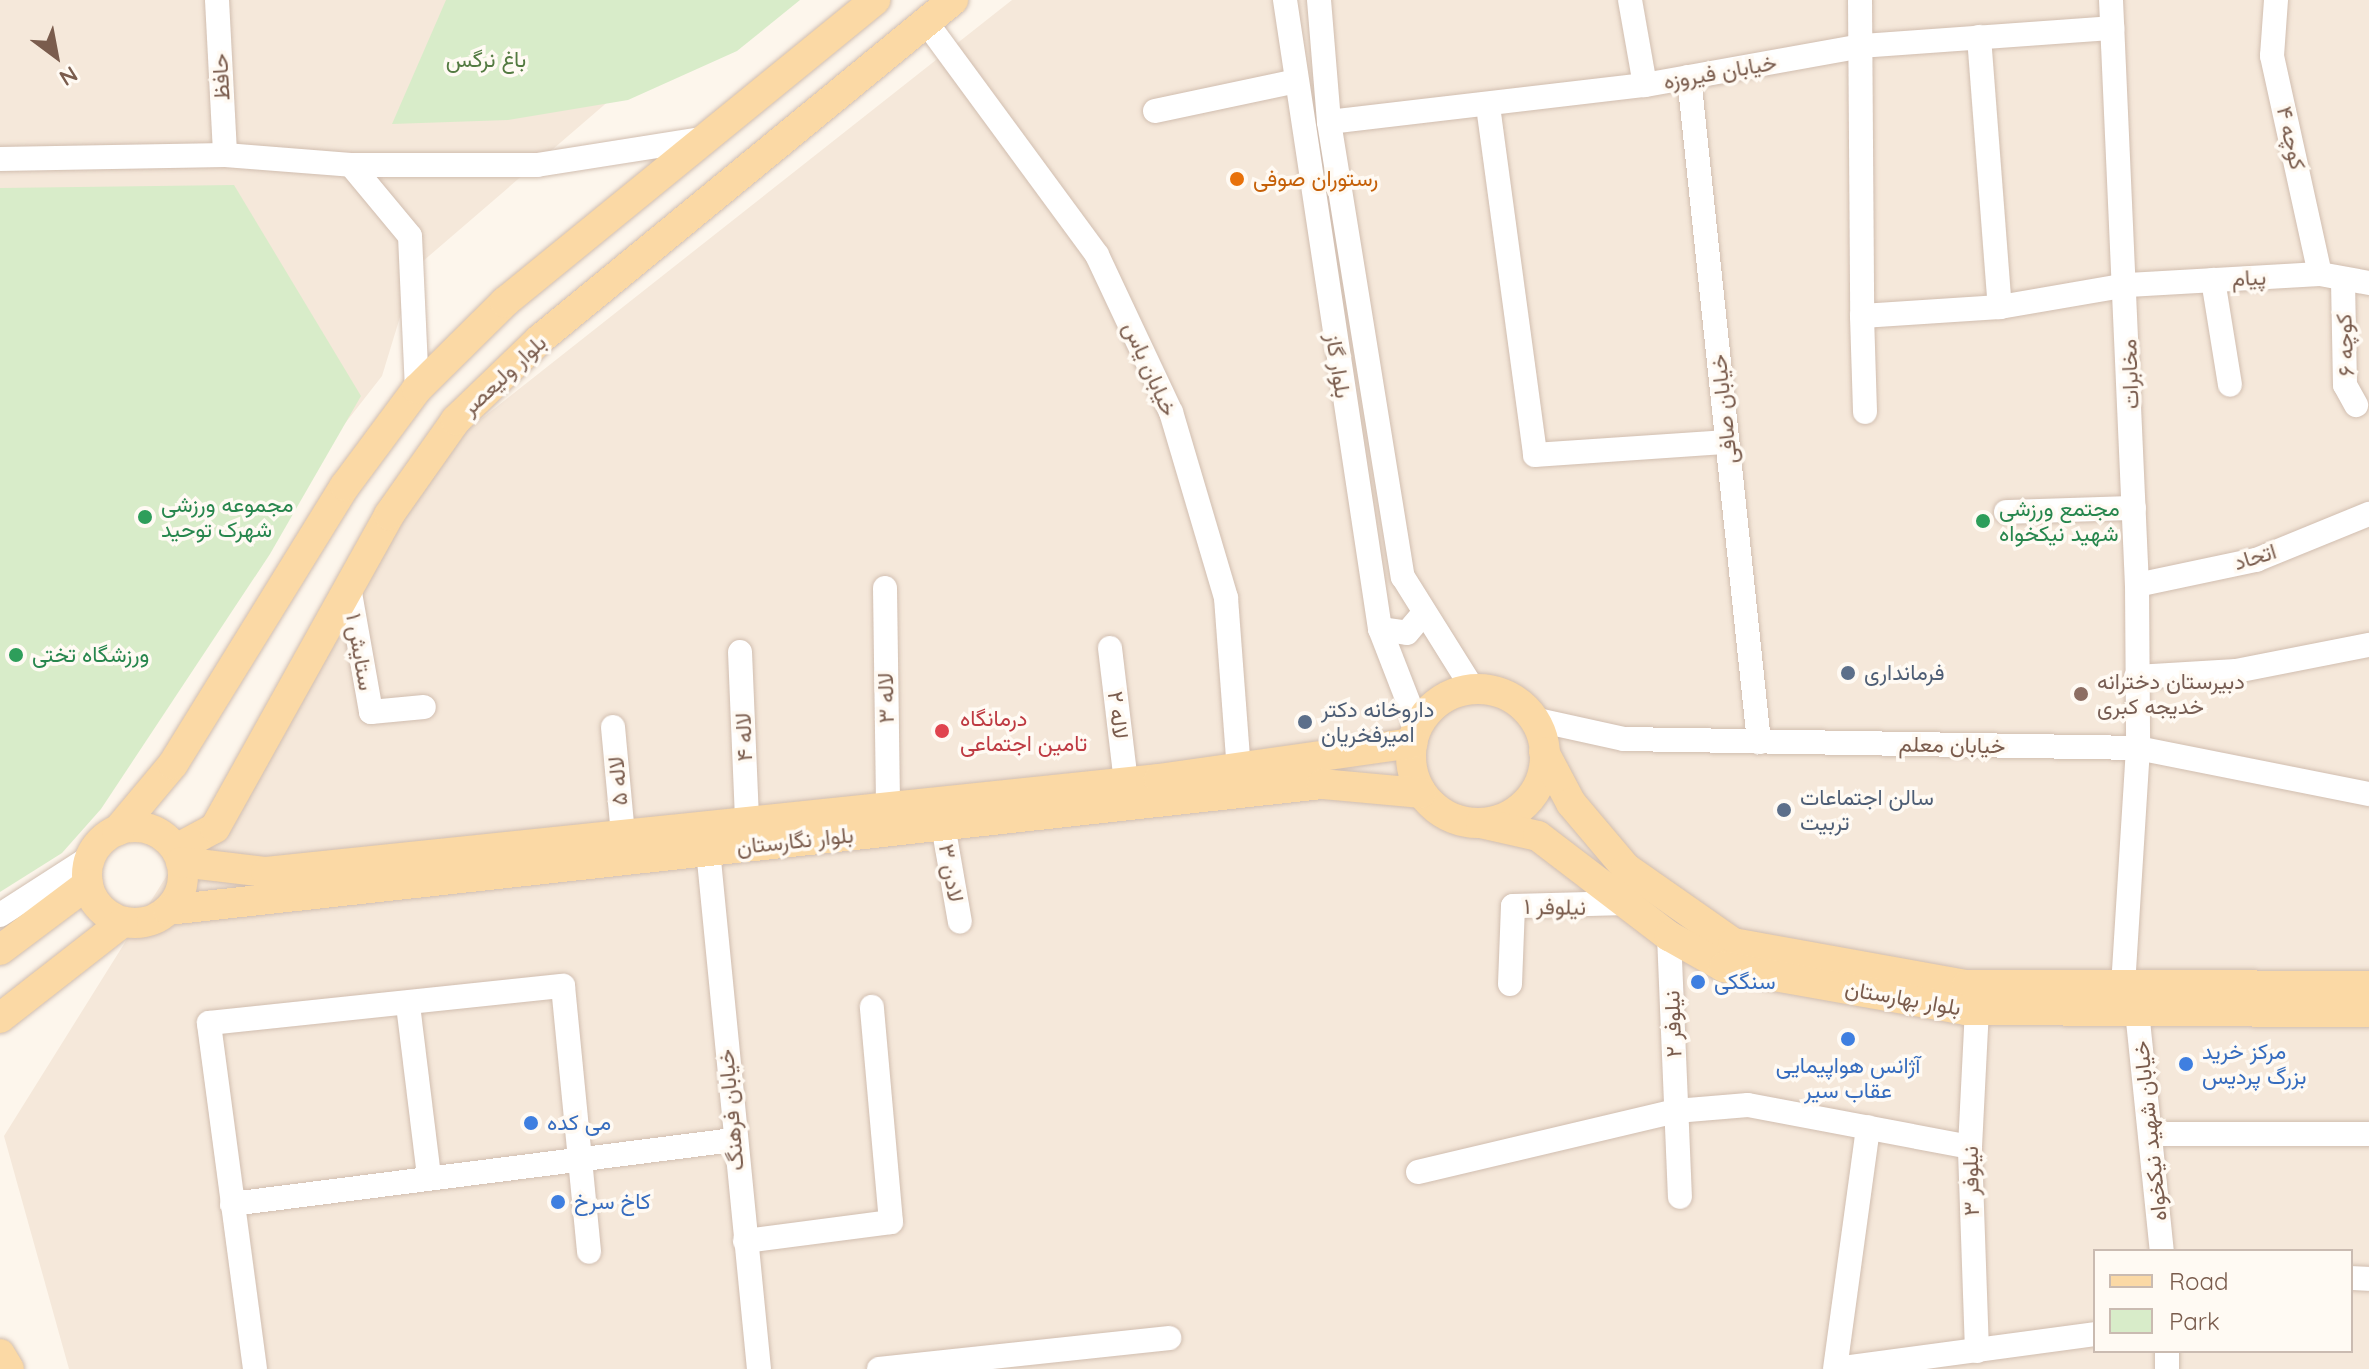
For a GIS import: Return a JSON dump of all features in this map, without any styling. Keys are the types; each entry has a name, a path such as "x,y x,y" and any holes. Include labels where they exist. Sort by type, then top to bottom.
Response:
{"main road":[{"path":"0,950 90,870 117,831 173,764 345,486 417,389 505,302 711,138 875,0"},
{"name":"بلوار ولیعصر","path":"179,856 215,828 349,587 456,420 539,340 953,0"},
{"path":"1473,689 1507,696 1533,719 1544,752 1528,800 1481,823 1447,816 1421,793 1415,735 1440,700 1473,689"},
{"name":"بلوار نگارستان","path":"179,856 266,872 1239,770 1415,735"},
{"name":"بلوار بهارستان","path":"1544,752 1571,803 1626,868 1733,943 1967,985 2369,1012"},
{"name":"بلوار نگارستان","path":"168,910 1322,784 1421,793"},
{"path":"1538,836 1543,812 1571,803"},
{"name":"بلوار بهارستان","path":"1481,823 1538,836 1669,936 1724,967 1977,1010 2130,998 2369,986"},
{"path":"0,1018 123,922 168,910 183,883 179,856 156,832 117,831"},
{"path":"90,870 100,908 123,922"},
{"path":"0,1354 9,1369"}],"street":[{"name":"حافظ","path":"217,0 225,155"},
{"name":"بلوار گاز","path":"1285,0 1292,82 1380,629 1415,735"},
{"name":"بلوار گاز","path":"1319,0 1329,122 1403,577 1423,614 1473,689"},
{"path":"1630,0 1645,85"},
{"path":"1860,0 1865,412"},
{"name":"مخابرات","path":"2111,0 2128,285 2137,585 2138,748"},
{"name":"کوچه ۴","path":"2276,0 2272,56 2332,278"},
{"name":"خیابان یاس","path":"926,22 1097,255 1171,412 1226,598 1239,770"},
{"name":"خیابان فیروزه","path":"1329,122 1488,106 1645,85 1861,46 2112,28"},
{"path":"1979,37 2000,307"},
{"name":"خیابان صافی","path":"1689,77 1759,742"},
{"path":"1155,111 1292,82"},
{"path":"1488,106 1535,455 1727,442"},
{"path":"0,159 225,155 351,165 537,165 711,138"},
{"path":"351,165 410,236 417,389"},
{"name":"پیام","path":"1862,316 2000,307 2128,285 2332,278 2369,283"},
{"name":"کوچه ۶","path":"2332,278 2345,385 2356,405"},
{"path":"2213,280 2230,385"},
{"path":"2006,512 2134,508"},
{"name":"اتحاد","path":"2137,585 2256,560 2369,514"},
{"name":"ستایش ۱","path":"349,587 371,712 424,707"},
{"name":"لاله ۳","path":"885,588 888,807"},
{"path":"1380,629 1407,633 1423,614"},
{"path":"2136,677 2236,671 2369,645"},
{"name":"لاله ۲","path":"1110,648 1126,783"},
{"name":"لاله ۴","path":"740,652 747,821"},
{"name":"خیابان معلم","path":"1533,719 1624,739 2138,748 2369,794"},
{"name":"لاله ۵","path":"613,727 623,835"},
{"name":"خیابان شهید نیکخواه","path":"2138,748 2130,998 2150,1134 2162,1249"},
{"name":"لادن ۳","path":"943,825 960,922"},
{"name":"خیابان فرهنگ","path":"708,850 733,1140 759,1369"},
{"path":"0,915 90,870"},
{"name":"نیلوفر ۱","path":"1510,984 1513,906 1627,903"},
{"name":"نیلوفر ۲","path":"1669,936 1680,1197"},
{"path":"255,1369 209,1023 408,1005 563,986 589,1252"},
{"path":"408,1005 429,1176"},
{"path":"745,1241 891,1222 872,1007"},
{"name":"نیلوفر ۳","path":"1977,1010 1970,1147 1977,1351"},
{"path":"1418,1172 1676,1111 1748,1105 1970,1147"},
{"path":"1868,1127 1835,1369 2093,1334"},
{"path":"2150,1134 2369,1134"},
{"path":"232,1204 429,1176 733,1140"},
{"path":"879,1369 1169,1338"}],"shaded area":[{"path":"0,0 726,0 415,268 382,376 40,814 0,843"},
{"path":"1012,0 2369,0 2369,1369 69,1369 4,1136 424,464"}],"green space":[{"name":"باغ نرگس","path":"446,0 800,0 737,51 628,100 508,120 392,124"},
{"name":"مجموعه ورزشی شهرک توحید","path":"234,185 361,396 270,554 101,809 62,853 0,892 0,188"}],"place":[{"name":"رستوران صوفی","path":"1237,179"},
{"name":"مجموعه ورزشی شهرک توحید","path":"145,517"},
{"name":"مجتمع ورزشی شهید نیکخواه","path":"1983,521"},
{"name":"ورزشگاه تختی","path":"16,655"},
{"name":"فرمانداری","path":"1848,673"},
{"name":"دبیرستان دخترانه خدیجه کبری","path":"2081,694"},
{"name":"داروخانه دکتر امیرفخریان","path":"1305,722"},
{"name":"درمانگاه تامین اجتماعی","path":"942,731"},
{"name":"سالن اجتماعات تربیت","path":"1784,810"},
{"name":"سنگکی","path":"1698,982"},
{"name":"آژانس هواپیمایی عقاب سیر","path":"1848,1039"},
{"name":"مرکز خرید بزرگ پردیس","path":"2186,1064"},
{"name":"می کده","path":"531,1123"},
{"name":"کاخ سرخ","path":"558,1202"}]}
